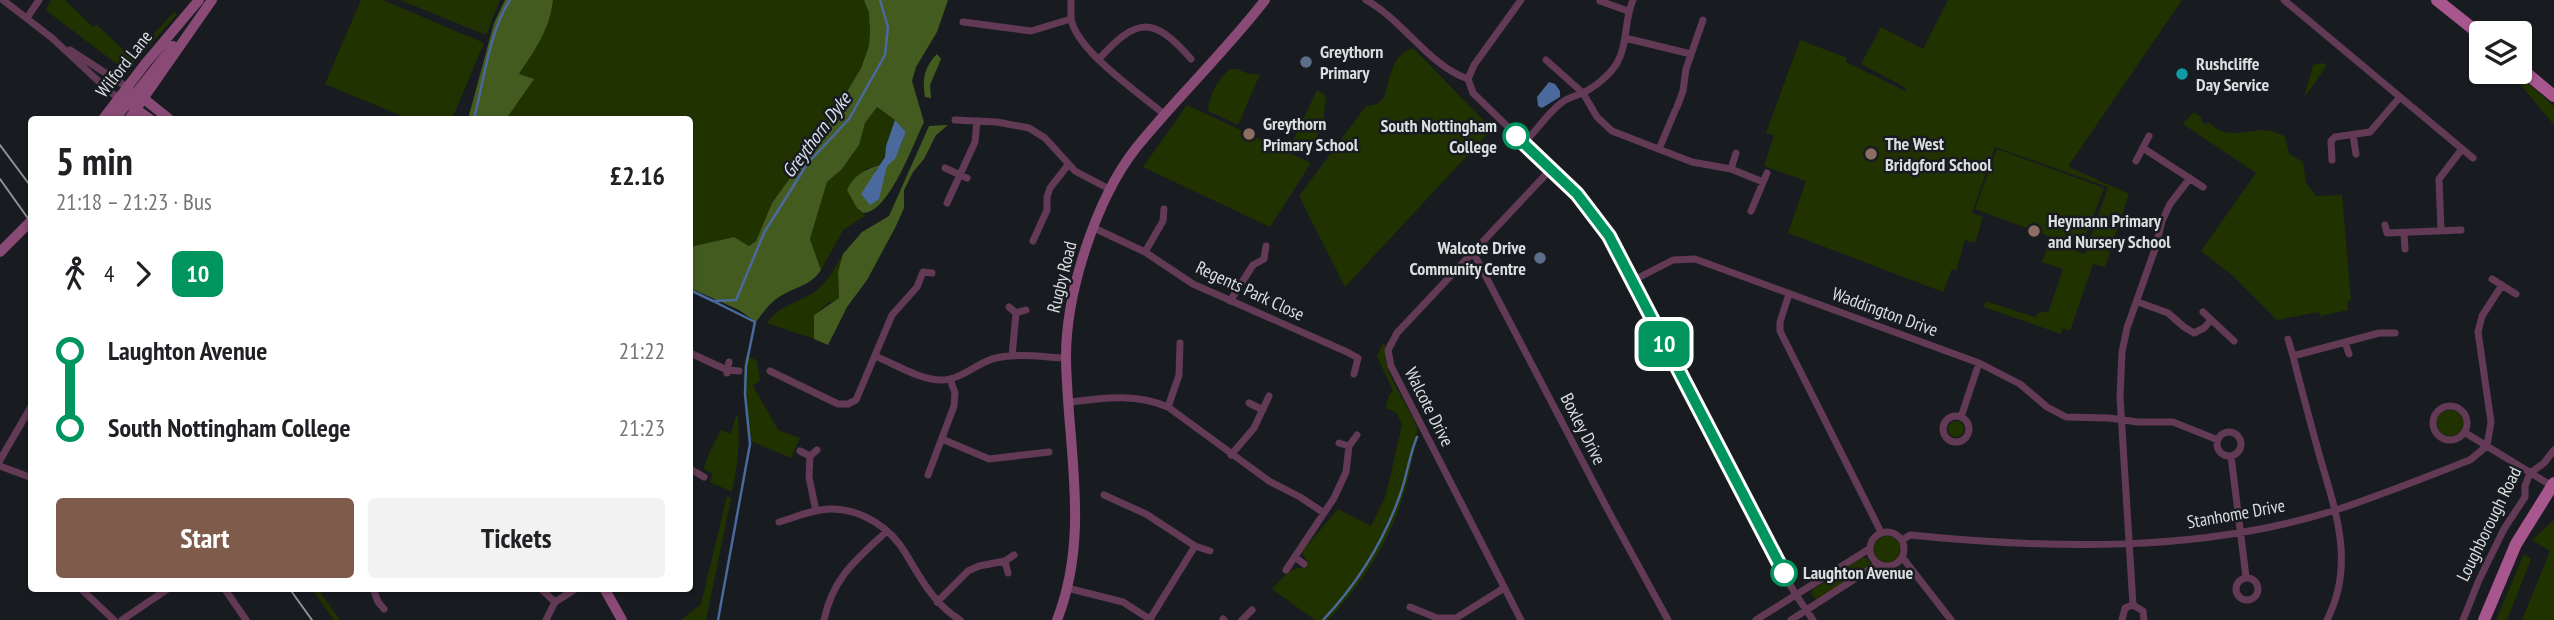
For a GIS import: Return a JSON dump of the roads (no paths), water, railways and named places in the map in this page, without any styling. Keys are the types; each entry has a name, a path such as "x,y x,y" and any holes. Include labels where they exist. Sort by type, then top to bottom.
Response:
{"main road":[{"path":"2437,0 2469,26"},
{"path":"2532,78 2554,96"},
{"name":"Loughborough Road","path":"2484,620 2516,544 2553,484"}],"street":[{"path":"3,0 52,38 128,108 144,116"},
{"path":"27,18 39,0"},
{"name":"Wilford Lane","path":"110,116 128,108 136,93 202,5 212,0"},
{"path":"1071,0 1073,29 1079,39 1165,115"},
{"name":"Rugby Road","path":"1057,620 1067,588 1076,530 1076,478 1066,358 1075,284 1094,228 1111,190 1135,150 1265,0"},
{"path":"1366,0 1390,16 1450,71 1468,79"},
{"path":"1521,0 1474,65 1468,79 1473,93 1551,169 1593,214 1609,236 1759,530 1813,620"},
{"path":"1524,143 1560,104 1583,93 1608,74 1618,61 1625,38 1628,11 1633,0"},
{"path":"2284,0 2473,158"},
{"path":"1600,1 1628,11"},
{"name":"Wilford Lane","path":"136,93 202,5"},
{"path":"990,25 991,15"},
{"path":"963,22 1031,31 1071,19"},
{"path":"1659,149 1676,109 1703,20"},
{"path":"1099,59 1120,36 1140,28 1153,28 1173,38 1186,58"},
{"path":"52,38 136,93 165,116"},
{"path":"1625,38 1691,54"},
{"path":"1546,60 1583,93 1604,125 1612,131 1692,162 1731,169 1763,182"},
{"path":"128,108 136,93"},
{"path":"2332,160 2331,141 2335,137 2370,132 2400,97"},
{"path":"955,120 1016,124 1038,132 1068,165 1111,190"},
{"path":"947,203 963,176 975,142 977,121"},
{"path":"2353,135 2357,154"},
{"path":"2136,161 2149,136"},
{"path":"2143,148 2203,187"},
{"path":"2441,231 2439,179 2462,149"},
{"path":"1731,169 1736,153"},
{"path":"1033,242 1047,210 1050,188 1068,165"},
{"path":"945,168 963,176"},
{"name":"Walcote Drive","path":"1521,620 1388,356 1390,343 1397,333 1551,169"},
{"path":"1751,211 1767,173"},
{"path":"2133,605 2120,373 2127,328 2138,302 2162,221 2170,204 2190,178"},
{"path":"1145,252 1163,221 1164,209"},
{"path":"0,252 28,224"},
{"path":"2385,225 2386,233 2461,230"},
{"name":"Regents Park Close","path":"1094,228 1145,252 1193,284 1358,358"},
{"path":"2404,233 2405,249"},
{"path":"1230,301 1253,265 1264,259 1266,246"},
{"name":"Boxley Drive","path":"1473,252 1668,620"},
{"name":"Waddington Drive","path":"1632,281 1673,260 1695,259 1979,363 2020,384 2057,413 2076,418 2174,422 2218,440"},
{"path":"771,371 838,404 848,404 856,400 892,315 918,287 923,272 932,273"},
{"path":"2492,279 2516,294"},
{"path":"2487,446 2491,422 2478,332 2482,316 2502,285"},
{"path":"1789,294 1780,322 1780,331 1881,532"},
{"path":"2138,302 2168,313 2194,333 2204,328 2211,320"},
{"path":"1009,307 1016,313"},
{"path":"1016,313 1026,310"},
{"path":"2203,312 2234,341"},
{"path":"1012,356 1016,313"},
{"path":"2293,356 2379,333 2395,333"},
{"path":"2288,340 2339,523 2341,567 2338,592 2327,620"},
{"path":"2345,342 2349,354"},
{"path":"1168,407 1179,375 1180,343"},
{"path":"1354,374 1358,358 1363,351"},
{"path":"693,354 739,371"},
{"path":"875,356 930,379 950,379 993,358 1066,358"},
{"path":"1961,417 1979,363"},
{"path":"928,475 956,399 950,379"},
{"path":"1070,401 1130,396 1168,407 1269,481 1324,513"},
{"path":"1231,455 1254,428 1269,396"},
{"path":"1249,402 1263,410"},
{"path":"2447,406 2458,408 2467,422 2464,432 2460,437 2449,440 2439,437 2432,422 2437,411 2447,406"},
{"path":"0,460 28,412"},
{"path":"2227,432 2238,436 2240,448 2231,456 2221,453 2217,447 2218,440 2227,432"},
{"path":"2464,432 2530,473 2553,484"},
{"path":"1286,570 1334,498 1346,472 1349,446 1357,435"},
{"path":"942,439 989,459 1049,452"},
{"path":"1339,443 1349,446"},
{"name":"Stanhome Drive","path":"1902,540 1910,536 2000,544 2091,545 2186,539 2240,531 2335,510 2470,460 2487,446"},
{"path":"816,511 809,477 810,456 817,450"},
{"name":"Loughborough Road","path":"2463,620 2504,529 2525,497 2530,473 2544,463 2554,450"},
{"path":"800,451 810,456"},
{"path":"1038,453 1039,462"},
{"path":"2231,456 2246,577"},
{"path":"0,466 28,476"},
{"path":"693,471 704,477"},
{"path":"1104,495 1146,514 1195,546 1210,551"},
{"path":"779,522 830,509 860,514 887,531 897,541 937,601 960,620"},
{"path":"824,620 830,595 843,573 887,531"},
{"path":"1791,620 1878,564 1894,565 1902,557 1904,546 1902,540 1893,532 1881,532 1872,539 1869,549 1878,564"},
{"path":"1067,588 1123,602 1151,619 1195,546"},
{"path":"1756,620 1869,549"},
{"path":"937,601 968,571 1006,561 1014,555"},
{"path":"1295,557 1304,564"},
{"path":"1902,557 1951,620"},
{"path":"1006,561 1008,573"},
{"path":"1410,607 1437,618 1453,619 1504,588"},
{"path":"84,592 114,620"},
{"path":"122,620 163,592"},
{"path":"227,592 246,620"},
{"path":"374,592 384,609"},
{"path":"544,592 555,602"},
{"path":"546,620 555,602 571,592"},
{"path":"606,592 622,620"},
{"path":"2122,620 2125,608 2133,605"},
{"path":"2133,605 2143,611 2144,620"},
{"path":"1242,620 1252,610"}],"water":[{"path":"1549,82 1555,84 1560,91 1560,97 1542,108 1538,106 1537,97"},
{"path":"895,120 906,132 895,159 887,166 879,199 870,205 861,194 885,157"}],"waterway":[{"name":"Greythorn Dyke","path":"475,116 492,41 510,0"},
{"name":"Greythorn Dyke","path":"718,620 750,444 745,394 746,366 755,322 713,301 736,300 764,233 807,164 849,119 885,55 888,27 880,0"},
{"name":"Greythorn Dyke","path":"693,291 713,301"},
{"path":"1323,620 1358,577 1377,546 1400,495 1417,437"}],"tram line":[{"path":"0,145 28,183"},
{"path":"0,179 28,218"},
{"path":"292,592 312,620"}],"place":[{"name":"Greythorn Primary","path":"1306,62"},
{"name":"Rushcliffe Day Service","path":"2182,74"},
{"name":"Greythorn Primary School","path":"1249,134"},
{"name":"South Nottingham College","path":"1516,136"},
{"name":"The West Bridgford School","path":"1871,154"},
{"name":"Heymann Primary and Nursery School","path":"2034,231"},
{"name":"Walcote Drive Community Centre","path":"1540,258"},
{"name":"Laughton Avenue","path":"1784,573"}]}
